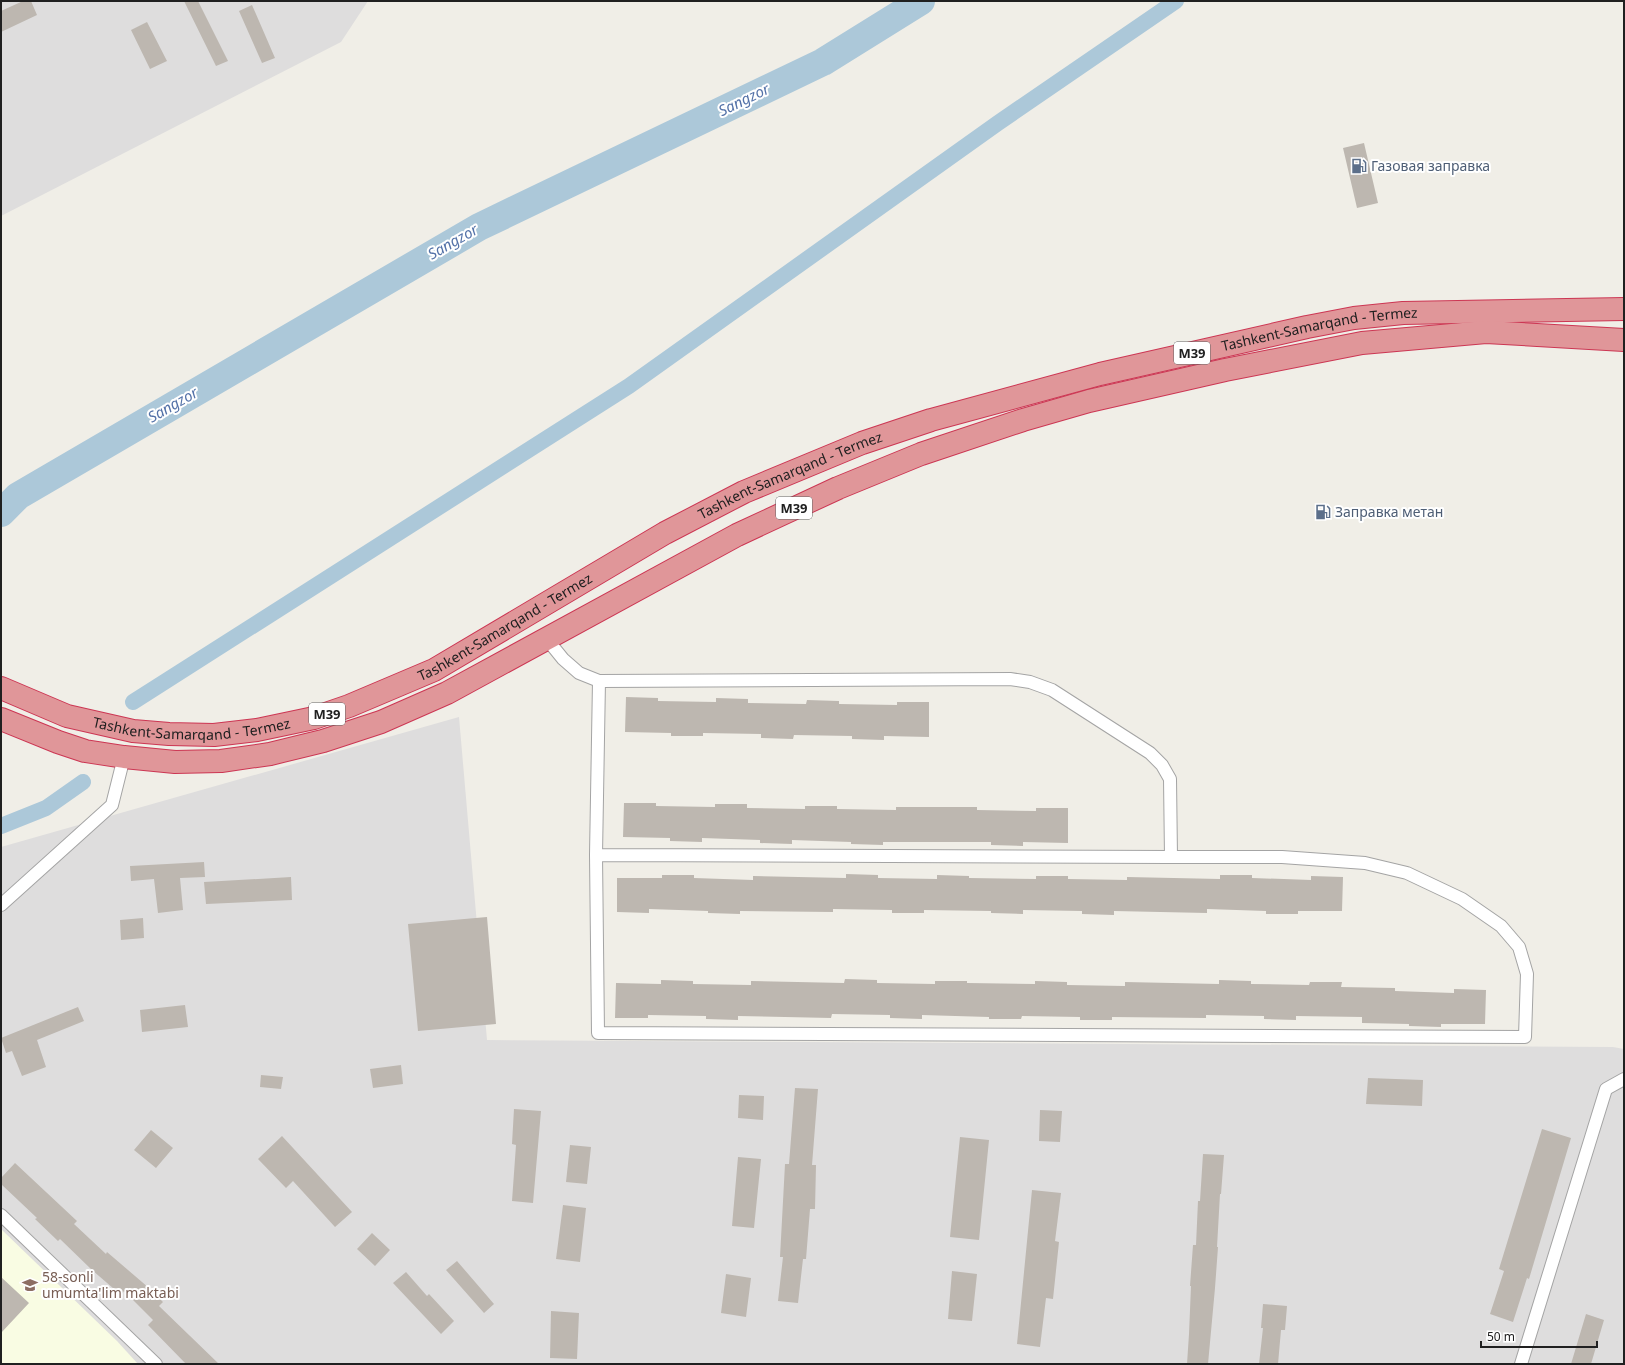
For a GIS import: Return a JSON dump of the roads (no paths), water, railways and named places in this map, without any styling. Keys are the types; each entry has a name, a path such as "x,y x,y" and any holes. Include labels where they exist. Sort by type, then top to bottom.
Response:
{"highway":[{"name":"Tashkent-Samarqand - Termez","path":"1,688 67,716 133,731 169,734 214,735 257,730 314,718 348,706 434,670 665,533 744,492 862,442 938,418 1100,374 1307,327 1354,318 1403,313 1624,309"},
{"name":"Tashkent-Samarqand - Termez","path":"1,719 58,742 85,751 124,757 175,762 221,761 270,754 323,741 382,722 447,693 736,535 838,488 921,454 1023,420 1104,398 1225,370 1362,343 1486,332 1624,340"},
{"path":"665,533 662,542 664,555 672,560 684,563"}],"street":[{"path":"546,638 564,659 579,673 599,681 1010,679 1030,682 1052,690 1150,753 1162,765 1170,779 1171,857"},
{"path":"596,855 1282,857 1365,863 1407,873 1462,898 1501,926 1519,947 1527,974 1525,1038 598,1033 596,855 599,681"},
{"path":"1,905 112,805 124,757"},
{"path":"1521,1364 1606,1089 1624,1079"},
{"path":"1,1215 156,1364"}],"waterway":[{"name":"Sangzor","path":"1,513 18,496 479,227 823,62 921,1"},
{"path":"133,702 629,386 998,123 1176,1"},
{"path":"1,826 46,808 83,782"}],"place":[{"name":"Газовая заправка","path":"1359,166"},
{"name":"Заправка метан","path":"1323,512"},
{"name":"58-sonli umumta'lim maktabi","path":"30,1285"}]}
